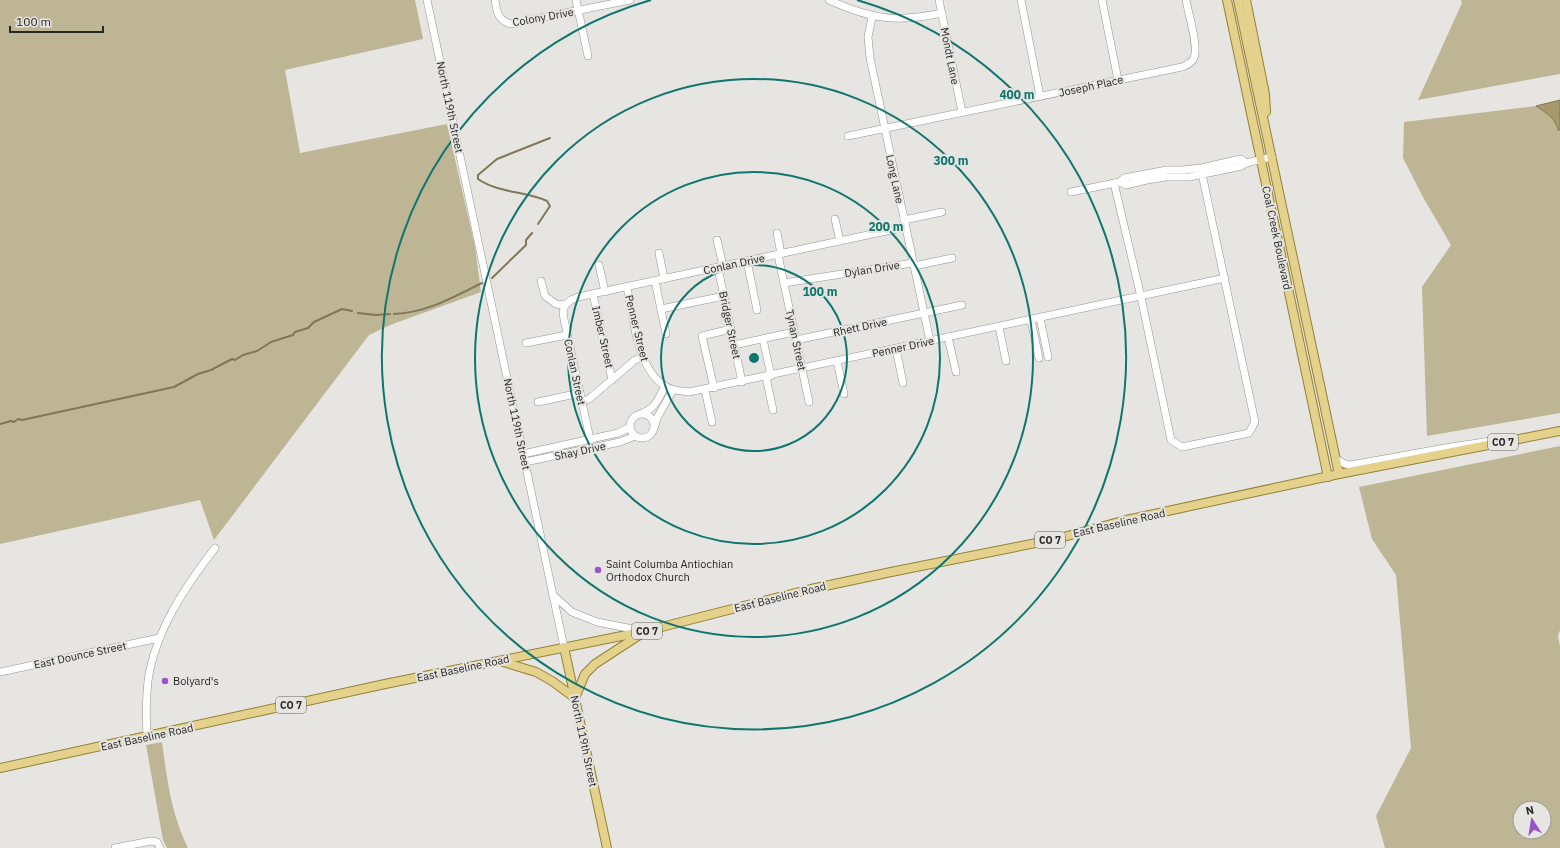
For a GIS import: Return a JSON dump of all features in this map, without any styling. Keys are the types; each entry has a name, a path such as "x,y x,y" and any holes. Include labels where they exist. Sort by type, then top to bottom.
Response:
{"main road":[{"name":"Coal Creek Boulevard","path":"1227,0 1328,477"},
{"name":"Coal Creek Boulevard","path":"1238,0 1339,474"},
{"path":"1246,0 1265,94 1270,146"},
{"name":"East Baseline Road","path":"0,768 564,647 646,631 832,585 1056,539 1126,520 1339,474 1560,431"},
{"path":"499,661 536,672 552,681 575,698 585,674 594,664 646,631"},
{"name":"North 119th Street","path":"564,647 607,848"}],"street":[{"name":"North 119th Street","path":"427,0 564,647"},
{"name":"Colony Drive","path":"495,0 499,16 503,22 510,24 517,24 630,0"},
{"path":"576,0 588,56"},
{"path":"829,0 872,17 912,19 942,14"},
{"name":"Mondt Lane","path":"939,0 962,112"},
{"path":"1021,0 1040,96"},
{"path":"1102,0 1118,80"},
{"name":"Joseph Place","path":"848,136 1182,67 1192,61 1195,55 1195,46 1186,0"},
{"name":"Long Lane","path":"872,17 868,37 870,58 930,341"},
{"path":"1071,192 1117,183 1126,185 1147,180 1202,174 1242,166 1246,163 1272,157"},
{"path":"1117,183 1124,178 1167,170 1184,170 1241,159 1246,163"},
{"path":"1117,183 1171,440 1182,447 1249,433 1255,422 1202,174"},
{"name":"Conlan Drive","path":"565,305 571,300 593,294 840,241 942,212"},
{"path":"835,219 840,241"},
{"name":"Tynan Street","path":"777,233 784,284 809,402"},
{"name":"Bridger Street","path":"717,240 724,296 742,382"},
{"path":"658,253 664,279"},
{"name":"Dylan Drive","path":"784,284 952,258"},
{"path":"747,261 757,310"},
{"path":"599,265 605,292"},
{"name":"Penner Drive","path":"665,386 673,390 689,392 705,390 1225,278"},
{"path":"541,281 545,296 556,304 565,305"},
{"path":"655,281 666,334"},
{"name":"Penner Street","path":"627,287 643,357 649,371 665,386"},
{"name":"Imber Street","path":"593,294 612,380"},
{"path":"661,309 724,296"},
{"name":"Conlan Street","path":"565,305 563,312 564,319 590,439"},
{"name":"Rhett Drive","path":"796,340 962,305"},
{"path":"1040,318 1048,357"},
{"path":"1031,320 1039,358"},
{"path":"999,327 1006,361"},
{"path":"714,388 702,336 731,329"},
{"path":"734,345 794,332"},
{"path":"526,343 567,335"},
{"path":"948,337 956,372"},
{"path":"763,339 773,410"},
{"path":"896,349 903,383"},
{"path":"582,401 589,399 635,360 643,357"},
{"path":"837,361 844,394"},
{"name":"Shay Drive","path":"523,454 618,433 630,427 630,423 635,416 649,411 656,404 665,386"},
{"name":"Shay Drive","path":"525,462 620,442 635,436 642,438 649,436 654,430 657,418 673,390"},
{"path":"705,390 712,422"},
{"path":"538,402 580,393"},
{"path":"642,414 650,416 655,426"},
{"path":"630,427 630,430 635,436"},
{"path":"1336,459 1345,464 1351,465 1460,445 1535,436"},
{"path":"147,736 146,707 148,681 159,638 176,605 215,548"},
{"path":"553,595 572,612 597,622 646,631"},
{"name":"East Dounce Street","path":"0,672 159,638"},
{"path":"115,848 151,841 158,845"}],"shaded area":[{"path":"0,0 415,0 423,39 285,70 300,153 447,124 475,247 481,292 390,325 369,335 214,540 200,500 0,544"},
{"path":"1461,0 1560,0 1560,74 1418,100 1462,3"},
{"path":"1560,100 1560,130 1558,130 1555,122 1547,113 1536,106"},
{"path":"1536,106 1550,116 1555,122 1558,130 1560,130 1560,413 1427,436 1422,287 1451,245 1424,199 1403,158 1404,122"},
{"path":"1560,446 1560,630 1558,636 1560,646 1560,848 1385,848 1376,816 1411,748 1396,575 1372,539 1359,487"},
{"path":"162,742 168,783 177,822 188,848 167,848 163,840 146,745"}],"waterway":[{"path":"538,224 550,206 547,201 530,195 486,184 478,179 478,175 497,159 550,138"},
{"path":"492,278 526,245 526,240 532,233"},
{"path":"394,314 417,311 429,307 450,299 482,283"},
{"path":"0,424 174,387 198,374 211,370 232,359 235,360 243,355 257,351 271,342 293,335 295,332 308,328 314,322 342,309 352,311"},
{"path":"358,313 376,315 390,314"}],"place":[{"name":"Saint Columba Antiochian Orthodox Church","path":"598,570"},
{"name":"Bolyard's","path":"165,681"}]}
